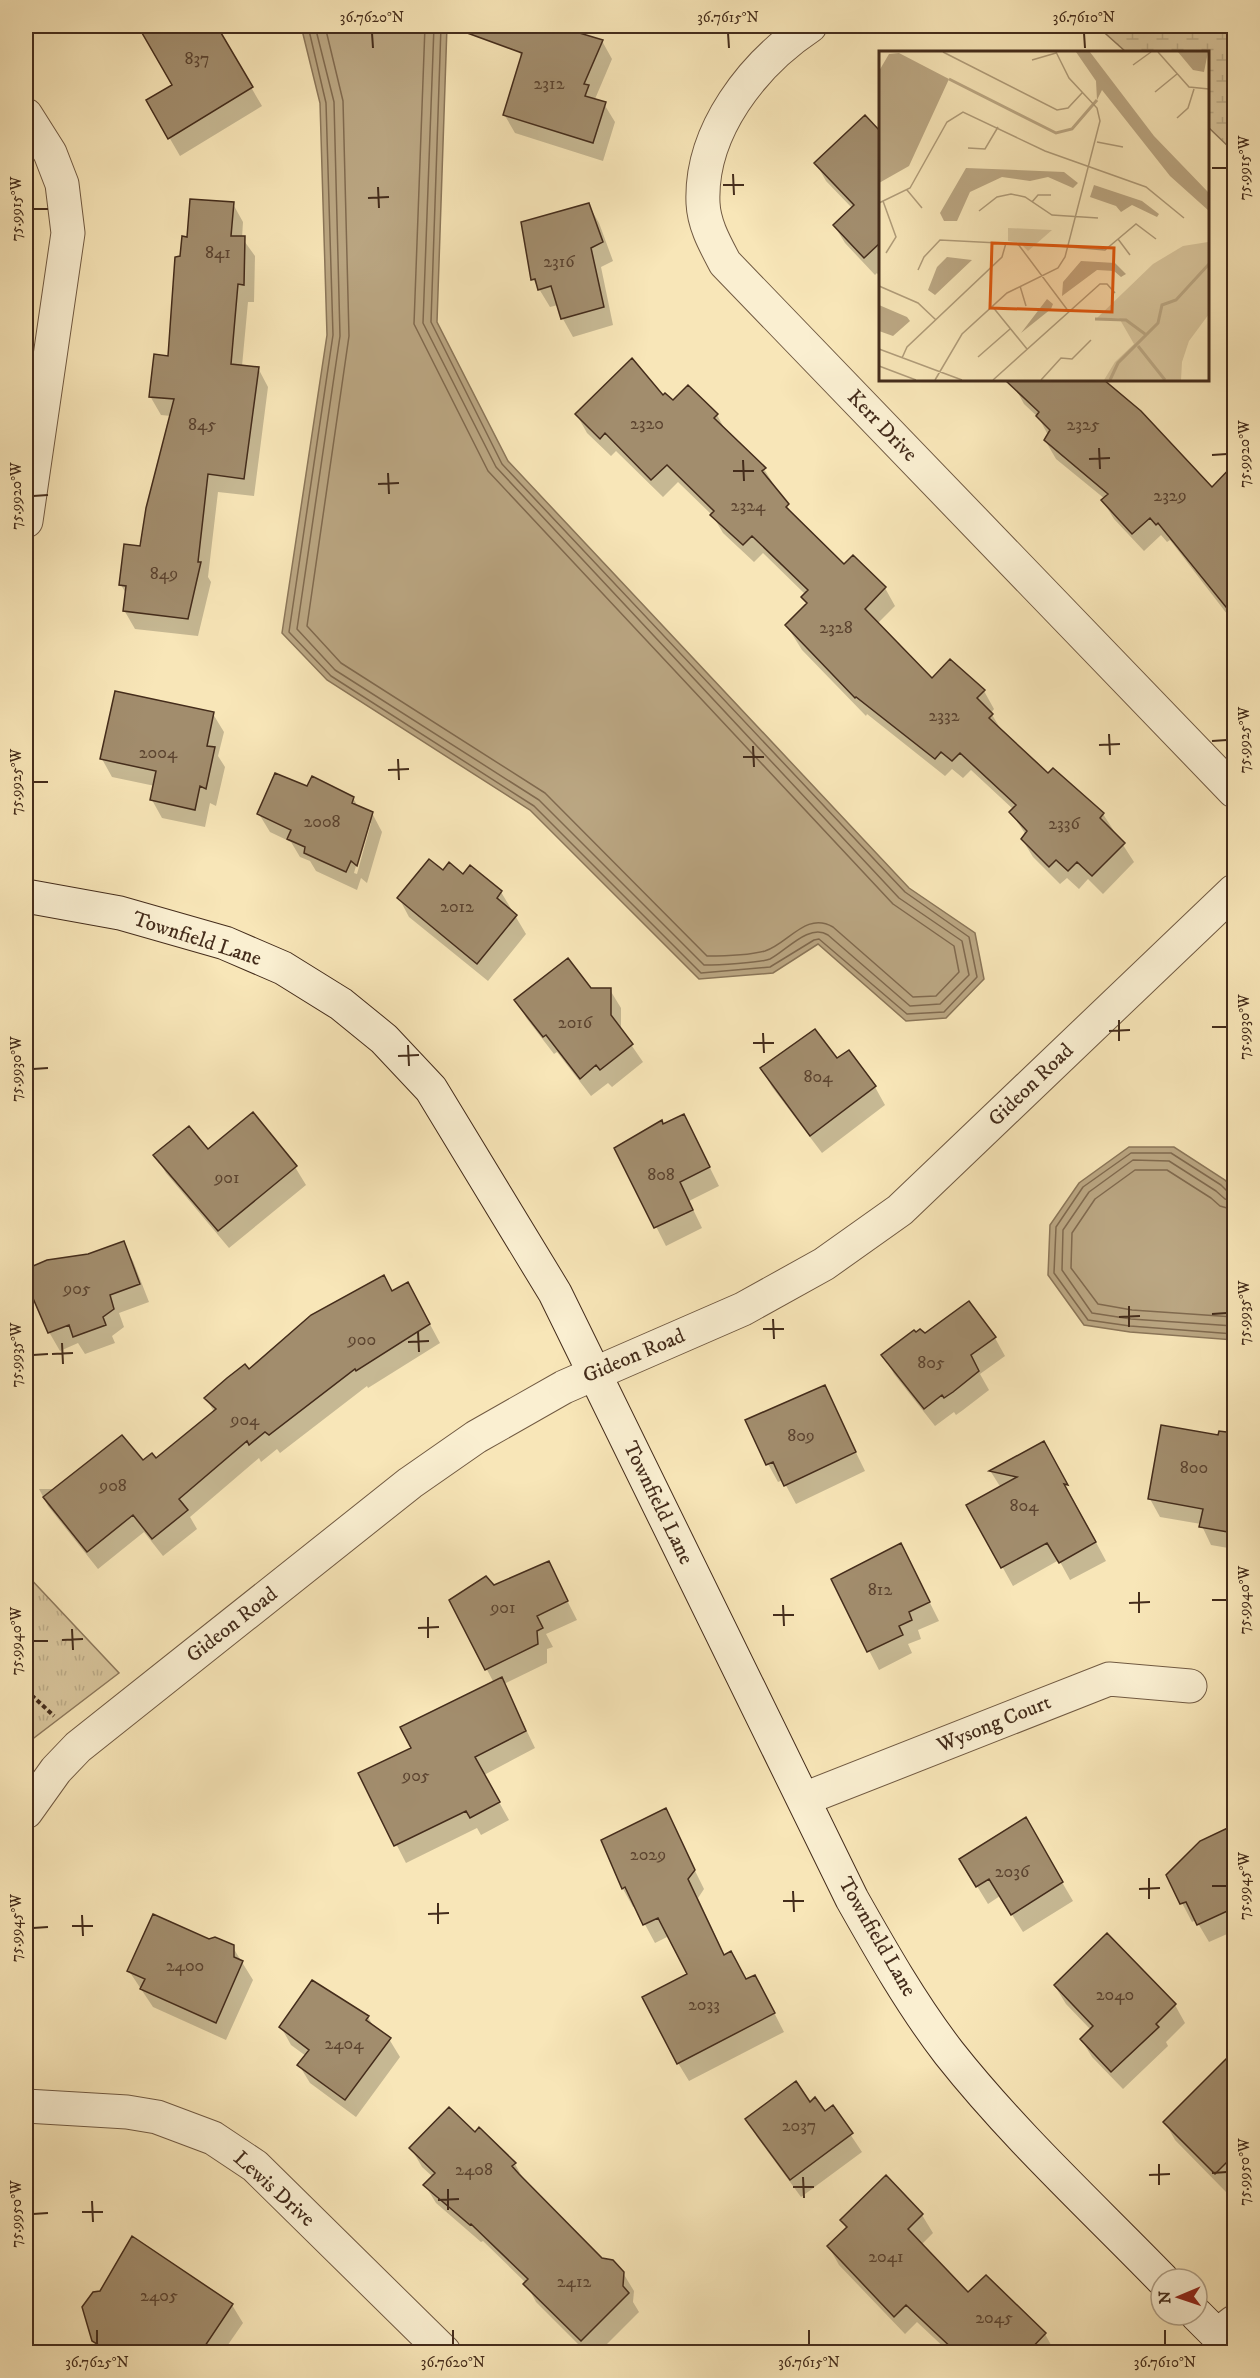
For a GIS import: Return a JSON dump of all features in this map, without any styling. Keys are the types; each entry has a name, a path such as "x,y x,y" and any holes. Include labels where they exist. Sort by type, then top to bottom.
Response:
{"street":[{"name":"Kerr Drive","path":"810,26 761,67 742,91 721,126 705,171 703,205 709,232 725,263 1234,790"},
{"path":"26,116 50,153 62,184 68,233 26,521"},
{"name":"Gideon Road","path":"26,1812 56,1770 78,1747 410,1483 476,1437 594,1372 743,1309 824,1264 900,1210 1234,891"},
{"name":"Townfield Lane","path":"26,896 120,913 225,943 283,968 341,1005 384,1039 431,1089 555,1293 852,1899 891,1969 948,2052 1000,2114 1150,2267"},
{"name":"Wysong Court","path":"804,1799 1109,1679 1190,1686"},
{"name":"Lewis Drive","path":"26,2106 127,2112 157,2117 213,2138 255,2166 444,2352"}],"path":[{"path":"26,1690 58,1719"}],"green space":[{"path":"1097,26 1234,26 1234,152 1209,128 1209,51 1125,51"},
{"path":"26,1574 119,1673 26,1744"}],"water":[{"path":"301,26 447,26 437,322 508,461 909,888 975,933 984,979 946,1018 906,1021 818,944 773,973 699,979 530,810 327,680 282,633 327,335 320,103"},
{"path":"1129,1147 1174,1147 1225,1180 1234,1190 1234,1340 1130,1332 1084,1325 1048,1275 1050,1225 1079,1183"}],"building":[{"path":"138,26 217,26 253,87 168,139 146,100 172,85"},
{"path":"460,26 556,26 603,40 584,84 589,85 585,96 606,102 593,143 503,115 522,53 459,30"},
{"path":"865,115 879,130 879,244 864,258 833,225 854,205 814,163"},
{"path":"190,199 234,202 231,236 245,236 244,285 238,284 231,364 259,367 244,479 208,474 198,562 201,562 188,619 123,611 126,586 119,585 124,544 140,546 146,508 174,399 149,397 154,354 168,356 175,257 180,256 182,236 187,237"},
{"path":"589,203 603,242 591,248 604,307 561,319 551,286 538,290 535,279 531,280 521,222"},
{"path":"632,358 663,395 665,393 673,400 688,385 718,414 714,418 766,468 762,471 789,504 786,507 844,564 853,555 886,587 865,609 932,678 950,659 985,690 977,698 993,714 989,718 1048,773 1053,768 1104,813 1100,818 1125,843 1092,876 1077,862 1068,871 1056,860 1049,867 1021,839 1027,831 1009,812 1016,805 960,753 952,761 941,752 935,759 855,698 785,625 807,603 801,597 808,590 752,536 743,545 710,515 714,511 667,465 651,480 605,433 600,439 575,414"},
{"path":"1006,381 1105,381 1141,411 1212,487 1234,464 1234,617 1158,523 1156,525 1150,518 1132,534 1101,500 1108,494 1044,440 1050,430 1036,416 1039,412"},
{"path":"115,691 214,712 207,746 215,747 206,789 200,786 195,810 150,800 156,771 100,759"},
{"path":"275,773 307,786 312,776 354,797 352,803 373,812 357,866 351,861 346,872 304,853 305,847 287,839 291,830 257,814"},
{"path":"429,859 443,870 449,862 463,874 470,865 502,891 497,898 517,915 477,964 397,898"},
{"path":"568,958 591,988 611,988 611,1015 633,1044 600,1070 596,1065 580,1079 546,1035 543,1037 514,1000"},
{"path":"815,1029 837,1058 849,1050 876,1086 810,1136 760,1068"},
{"path":"253,1112 297,1166 218,1231 153,1155 189,1126 208,1149"},
{"path":"684,1114 710,1167 680,1182 693,1210 654,1228 614,1148 662,1120 663,1124"},
{"path":"124,1241 140,1284 110,1295 114,1309 103,1317 106,1325 73,1337 69,1325 48,1333 26,1282 26,1269 47,1260 88,1254"},
{"path":"384,1275 392,1291 408,1282 430,1324 356,1371 355,1369 269,1435 265,1432 249,1445 247,1441 179,1499 188,1510 152,1539 133,1515 87,1552 43,1497 122,1435 143,1460 152,1453 156,1458 216,1409 204,1398 227,1378 245,1364 249,1369 311,1315"},
{"path":"969,1301 996,1337 971,1355 979,1371 953,1392 944,1398 942,1395 924,1409 881,1355 914,1330 916,1332 920,1329 925,1333"},
{"path":"825,1385 856,1452 784,1486 773,1462 766,1465 745,1420"},
{"path":"1161,1425 1218,1435 1219,1431 1234,1433 1234,1533 1199,1527 1203,1509 1148,1499"},
{"path":"1044,1441 1068,1485 1064,1484 1096,1542 1059,1563 1047,1543 1001,1568 966,1505 1017,1477 989,1471"},
{"path":"901,1543 930,1602 909,1612 912,1620 899,1626 903,1635 867,1652 831,1579"},
{"path":"549,1561 568,1601 537,1616 543,1628 537,1631 538,1644 485,1670 449,1600 486,1576 494,1585"},
{"path":"502,1677 526,1731 475,1757 500,1802 470,1818 466,1811 394,1846 358,1773 411,1748 400,1727"},
{"path":"666,1808 695,1870 688,1879 724,1955 731,1951 746,1979 755,1975 775,2013 677,2064 642,1997 687,1974 658,1918 643,1925 625,1887 622,1889 601,1840"},
{"path":"1026,1817 1063,1882 1011,1915 989,1879 976,1887 959,1859"},
{"path":"1234,1825 1234,1908 1197,1925 1186,1902 1180,1904 1166,1875 1200,1841"},
{"path":"153,1914 209,1939 215,1937 234,1945 234,1957 243,1961 216,2023 140,1989 145,1979 127,1971"},
{"path":"1107,1933 1176,2004 1156,2024 1159,2027 1111,2072 1080,2039 1093,2026 1054,1985"},
{"path":"312,1980 369,2016 366,2020 391,2038 345,2100 297,2065 309,2050 279,2027"},
{"path":"1234,2051 1234,2155 1215,2174 1163,2122"},
{"path":"796,2081 810,2102 815,2097 825,2111 833,2105 853,2133 790,2180 745,2119"},
{"path":"449,2107 475,2132 479,2127 516,2163 512,2166 519,2174 602,2258 613,2260 624,2272 623,2286 629,2293 581,2341 523,2284 528,2279 471,2224 423,2185 435,2173 409,2148"},
{"path":"886,2175 923,2214 908,2229 968,2292 986,2275 1046,2333 1028,2352 956,2352 906,2305 894,2317 827,2246 847,2227 840,2220"},
{"path":"132,2236 233,2304 201,2352 110,2352 92,2341 82,2307 93,2292 100,2291"}]}
